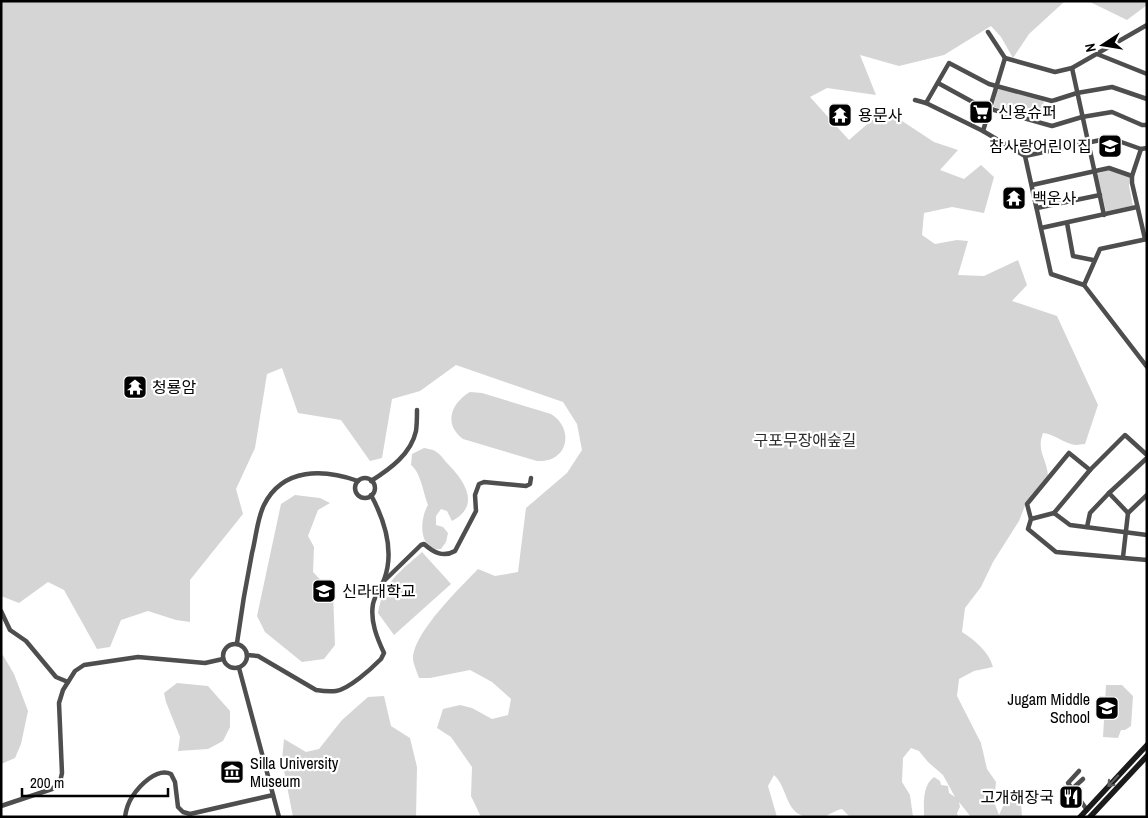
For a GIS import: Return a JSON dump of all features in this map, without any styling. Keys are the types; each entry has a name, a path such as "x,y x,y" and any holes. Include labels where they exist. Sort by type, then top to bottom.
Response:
{"main road":[{"path":"1080,817 1147,745"},
{"path":"1093,816 1147,756"}],"street":[{"path":"988,32 1004,58 1055,72 1072,68 1146,28"},
{"path":"1097,54 1147,74"},
{"path":"983,131 1004,58"},
{"path":"926,103 949,63 989,84 1052,102 1077,94 1112,87 1147,99"},
{"path":"1072,68 1104,215"},
{"path":"938,83 980,106 1052,126 1112,112 1142,125 1147,125"},
{"path":"915,100 926,103 983,131 1025,156 1110,138 1141,149 1147,148"},
{"path":"1084,285 1100,248 1146,239 1132,183 1132,176 1141,149"},
{"path":"1025,156 1050,274 1084,285 1147,367"},
{"path":"1032,185 1109,168 1132,176"},
{"path":"1037,208 1100,195"},
{"path":"1041,228 1137,207"},
{"path":"1068,223 1073,256 1094,260"},
{"path":"371,481 401,458 408,448 416,432 417,410"},
{"path":"1031,519 1054,513 1090,470 1125,435 1147,456 1090,513 1087,527"},
{"path":"1090,470 1069,453 1027,504 1031,519 1028,529 1056,552 1147,560"},
{"path":"237,643 245,587 264,505 280,485 310,473 324,472 358,481"},
{"path":"364,478 371,481 374,488 371,495 365,498 358,495 355,488 358,481 364,478"},
{"path":"247,655 258,656 316,690 336,691 345,688 375,665 384,653 377,636 372,606 376,593 384,581 421,545 424,544 434,552 441,554 450,554 455,551 476,511 478,484 484,482 526,486 530,484 531,478"},
{"path":"1108,493 1128,513"},
{"path":"371,495 384,521 388,544 388,563 384,581"},
{"path":"1123,557 1128,513 1147,495"},
{"path":"1054,513 1070,525 1147,535"},
{"path":"1,611 10,630 26,641 56,677 68,682"},
{"path":"237,643 245,648 247,655 246,662 239,668 229,666 223,659 224,650 237,643"},
{"path":"1,806 52,788 60,782 62,773 59,703 63,690 75,671 84,665 138,657 205,663 223,659"},
{"path":"239,668 279,817"},
{"path":"125,817 132,797 157,773 166,771 171,774 175,782 178,807 183,812 190,814 273,795"},
{"path":"1079,771 1068,783 1086,810"},
{"path":"1072,789 1083,779"}],"green space":[{"name":"구포무장애숲길","path":"1,1 1065,1 1029,34 1013,58 1001,37 991,26 944,55 899,66 860,55 876,95 827,88 810,97 849,140 872,120 896,117 934,142 958,150 940,170 964,179 981,165 994,177 984,213 952,207 924,213 922,235 935,244 957,240 968,241 958,275 984,276 1018,260 1027,285 1012,301 1057,316 1098,405 1085,444 1067,443 1052,435 1043,433 1041,450 1048,476 1026,503 1019,521 993,562 981,587 965,608 962,632 981,647 993,667 974,671 959,679 957,696 981,743 987,769 996,782 994,802 999,815 1004,804 1014,800 1021,804 1022,817 971,817 959,802 958,817 924,817 927,785 934,777 940,781 941,785 948,786 949,793 955,797 943,775 919,751 911,748 903,758 902,782 910,795 913,817 850,817 842,809 822,817 803,816 792,807 774,775 768,786 777,817 481,817 471,796 472,767 451,737 437,728 443,709 460,705 472,708 492,719 508,715 511,699 492,682 470,670 430,678 419,678 413,658 416,645 430,622 478,569 495,576 518,572 526,508 567,473 582,450 577,424 563,402 456,365 420,391 392,399 382,458 370,461 341,420 298,413 282,368 267,374 255,448 236,489 243,514 190,580 190,622 176,620 148,611 121,620 110,647 97,649 64,590 48,582 19,603 1,596"},
{"path":"1088,1 1147,1 1147,5 1127,20"},
{"path":"998,87 1044,101 1039,120 994,107 993,109"},
{"path":"1109,170 1130,177 1129,186 1133,206 1106,211 1096,174"},
{"path":"470,392 482,393 551,414 559,420 563,428 565,444 561,451 556,457 537,461 463,439 453,427 451,420 454,408 458,402"},
{"path":"424,448 434,450 441,456 459,477 467,492 466,508 461,515 452,521 447,511 441,509 436,516 436,525 443,527 448,533 446,542 441,549 434,549 428,545 423,535 424,516 428,505 419,478 411,465 412,454"},
{"path":"295,495 320,498 330,503 318,510 308,536 314,547 313,572 333,593 335,645 324,659 302,662 265,632 257,616 281,504"},
{"path":"422,552 451,584 394,635 378,613 380,602 388,585"},
{"path":"1,652 14,674 28,711 21,744 15,758 1,764"},
{"path":"177,683 208,686 230,711 230,727 223,741 208,749 178,751 180,737 164,693"},
{"path":"1106,685 1122,685 1133,696 1131,726 1121,730 1118,738 1103,737"},
{"path":"384,696 391,726 410,738 417,767 416,817 293,817 282,760 284,739 306,752 319,749 342,720 368,697"}],"place":[{"name":"신용슈퍼","path":"981,112"},
{"name":"용문사","path":"840,115"},
{"name":"참사랑어린이집","path":"1110,146"},
{"name":"백운사","path":"1014,198"},
{"name":"청룡암","path":"135,387"},
{"name":"신라대학교","path":"324,591"},
{"name":"Jugam Middle School","path":"1107,708"},
{"name":"Silla University Museum","path":"232,772"},
{"name":"고개해장국","path":"1071,797"}]}
